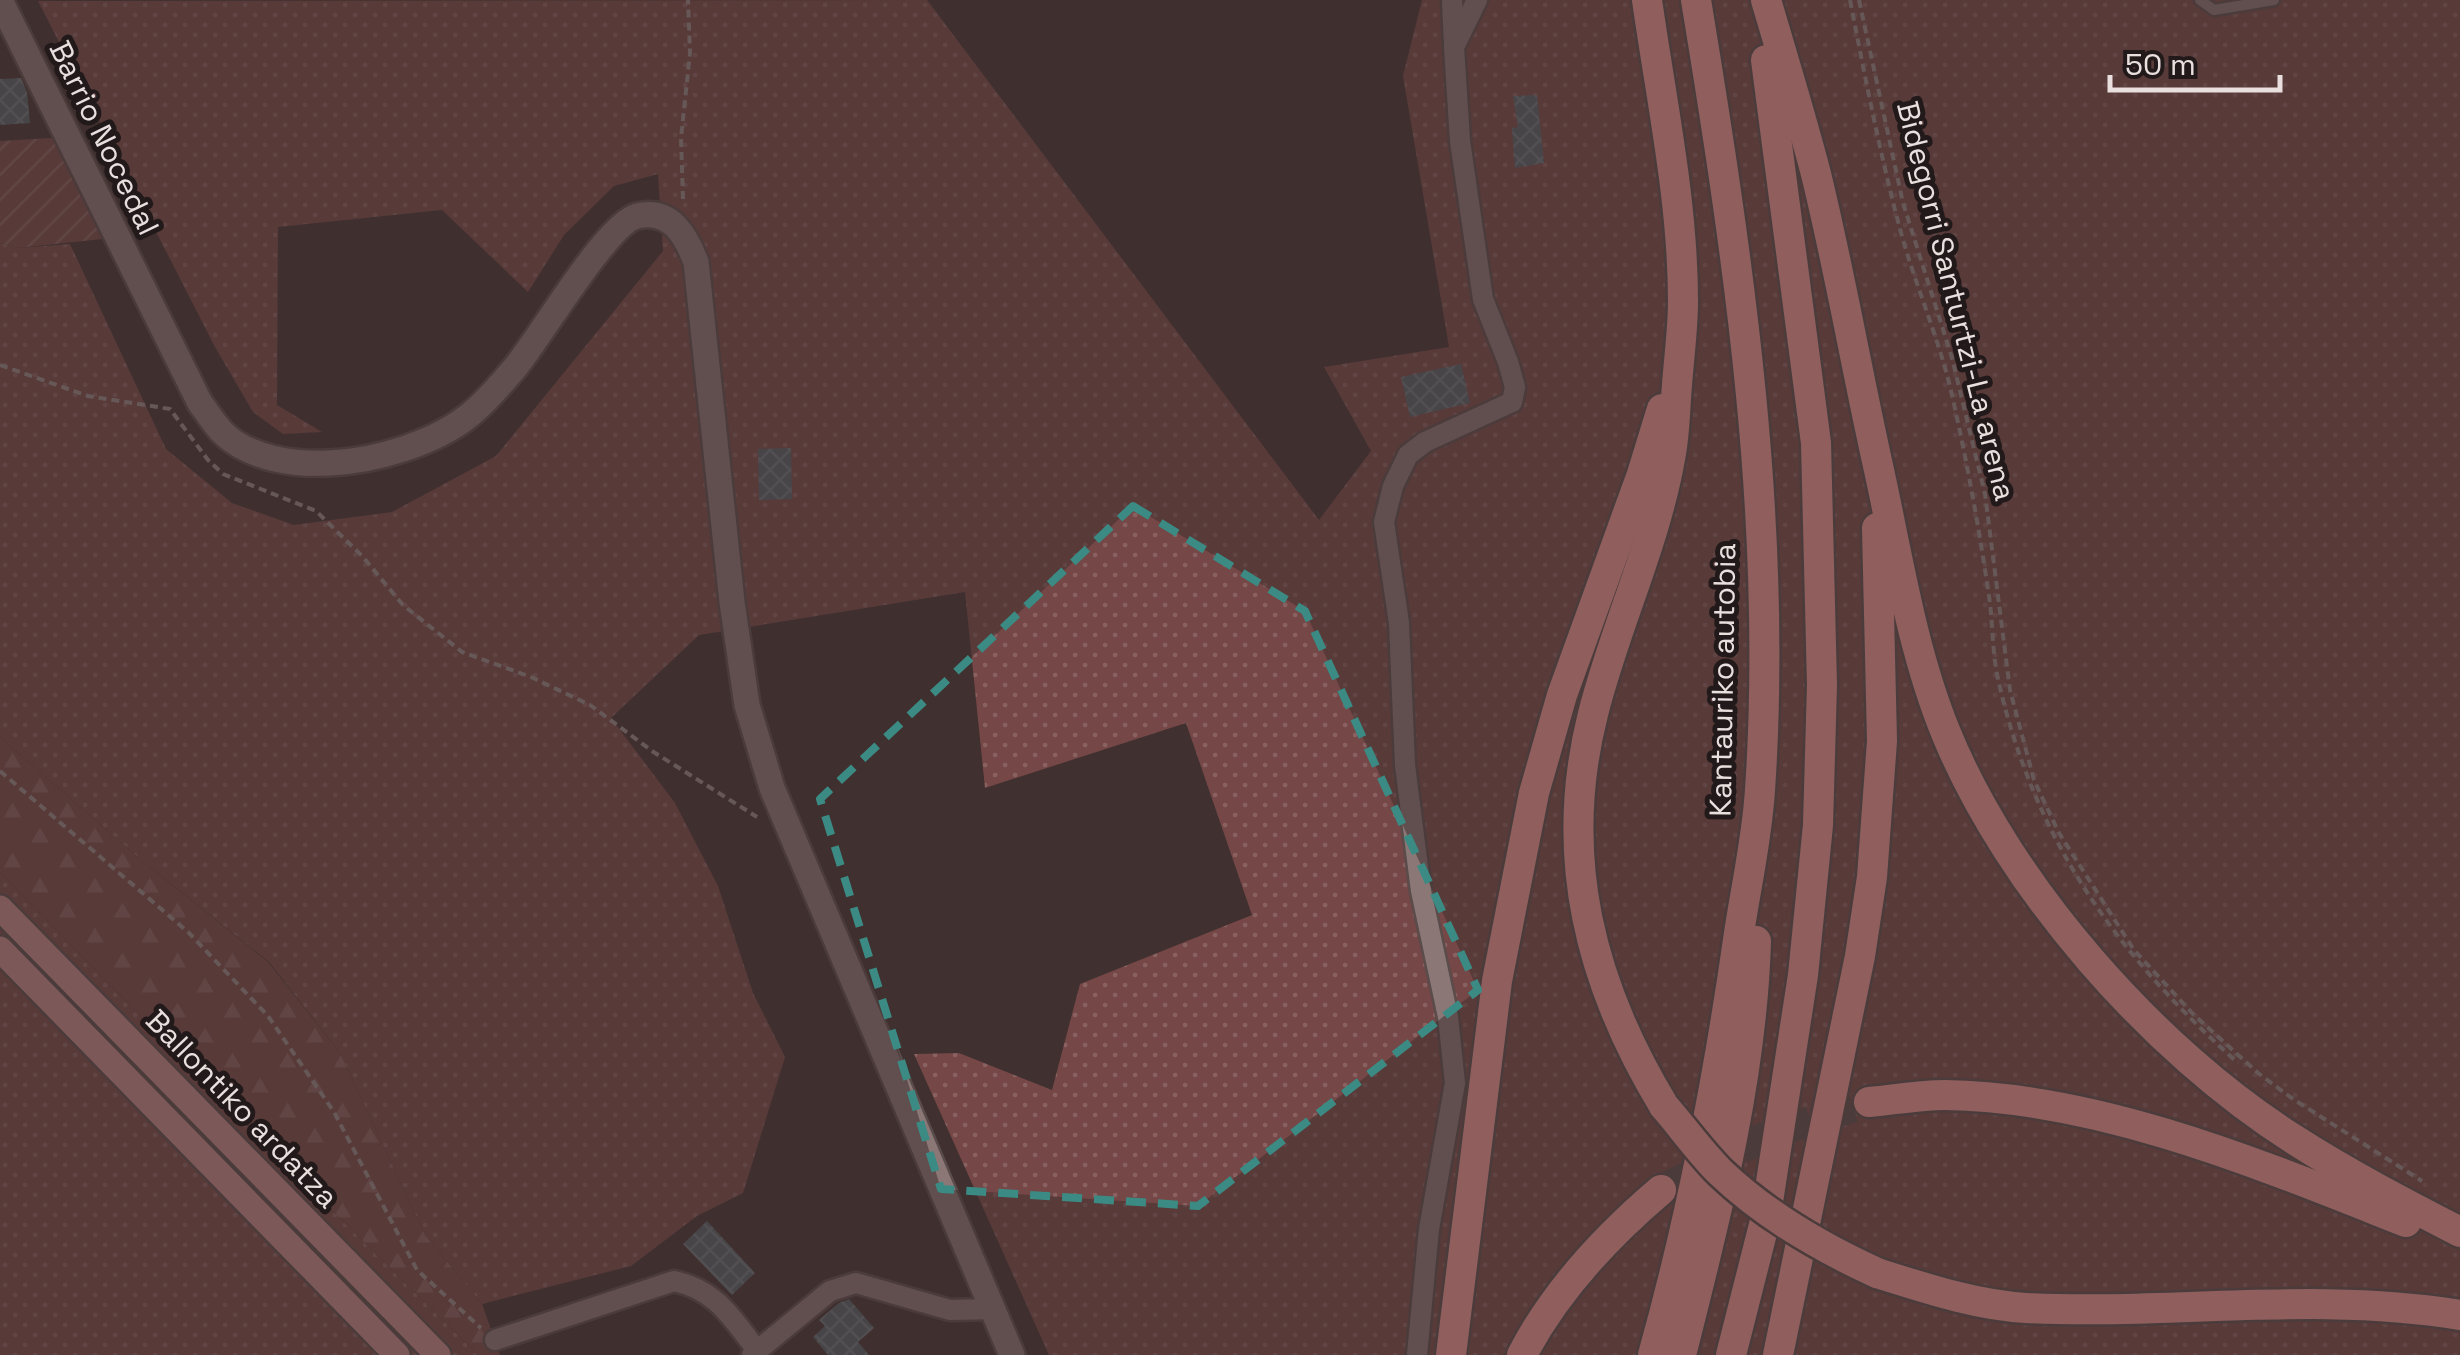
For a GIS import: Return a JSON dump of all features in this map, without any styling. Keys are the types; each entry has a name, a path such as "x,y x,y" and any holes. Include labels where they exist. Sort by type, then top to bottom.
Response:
{"highway":[{"path":"1648,0 1681,242 1683,304 1672,451 1648,551 1593,714 1580,783 1580,860 1586,918 1604,987 1633,1055 1664,1106 1719,1171 1775,1218 1830,1252 1877,1274 1946,1294 2023,1308 2314,1304 2368,1305 2460,1315"},
{"name":"Kantauriko autobia","path":"1653,1355 1689,1214 1712,1101 1760,793 1762,550 1751,378 1696,0"},
{"path":"1730,1355 1765,1222 1802,974 1818,825 1822,685 1816,443 1757,0"},
{"path":"1766,0 1816,175 1928,682 1972,788 2028,880 2086,955 2148,1021 2221,1087 2293,1139 2460,1232"},
{"path":"1451,1355 1498,981 1534,793 1562,696 1642,474 1679,348"},
{"path":"1778,1355 1860,956 1872,877 1882,741 1874,448"},
{"path":"1681,1355 1716,1216 1739,1096 1755,965 1760,793"},
{"path":"1869,1102 1942,1095 1986,1097 2077,1112 2133,1126 2295,1179 2460,1244"},
{"path":"1522,1355 1562,1293 1600,1247 1662,1190"}],"main road":[{"name":"Ballontiko ardatza","path":"0,908 438,1355"},
{"name":"Ballontiko ardatza","path":"0,949 397,1355"}],"street":[{"name":"Barrio Nocedal","path":"0,0 200,402 224,434 260,454 301,464 384,457 471,415 515,368 611,236 636,216 663,217 679,229"},
{"path":"1418,1355 1429,1229 1456,1084 1448,1018 1420,891 1405,765 1399,622 1384,522 1408,455 1425,442 1512,402 1515,387 1483,299 1460,141 1452,0"},
{"path":"1454,47 1477,0"},
{"path":"679,229 684,232 696,262 720,501 748,706 772,788 1012,1355"},
{"path":"495,1340 674,1282 697,1286 718,1302 754,1352 830,1291 856,1283 950,1310 992,1309"}],"lane":[{"path":"2200,0 2214,10 2274,0"}],"path":[{"path":"679,229 683,198 681,138 690,53 688,0"},
{"name":"Bidegorri Santurtzi-La arena","path":"1850,0 1901,234 1928,310 1968,465 1992,616 1997,676 2027,776 2049,828 2082,888 2123,946 2184,1014 2254,1078 2324,1126 2422,1183 2293,1099 2193,1014 2134,950 2058,833 2034,780 2010,690 1985,494 1952,358 1903,203 1859,0"},
{"path":"0,365 88,396 170,409 223,474 316,511 404,605 462,652 590,705 730,801 792,836"},
{"path":"0,771 188,932 268,1016 334,1112 417,1270 495,1340"}],"highlighted area":[{"path":"1133,506 1305,611 1478,990 1198,1206 941,1189 820,799"}],"green space":[{"path":"927,0 1319,520 1371,451 1324,367 1449,347 1403,76 1422,0 2460,0 2460,1355 1049,1355 914,1054 959,1053 1052,1090 1080,984 1252,915 1186,723 985,788 965,592 699,635 611,718 675,803 718,886 753,993 785,1057 743,1193 697,1216 631,1266 482,1304 425,1235 340,1053 269,962 141,860 0,737 0,243 18,248 70,244 166,449 232,503 294,525 392,512 496,456 663,251 658,174 614,186 564,235 528,292 442,210 278,227 277,405 322,432 283,434 253,412 215,347 38,1"},
{"path":"52,138 102,239 18,248 0,243 0,141"},
{"path":"0,737 141,860 268,962 340,1053 425,1235 482,1304 500,1355 478,1355 0,872"},
{"path":"0,872 275,1154 478,1355 0,1355"}],"building":[{"path":"21,78 27,92 30,123 0,125 0,79"},
{"path":"1537,95 1544,163 1515,168 1512,128 1518,127 1513,96"},
{"path":"1461,364 1470,403 1410,417 1401,377"},
{"path":"791,448 792,499 759,500 758,449"},
{"path":"707,1221 755,1273 732,1295 683,1244"},
{"path":"849,1299 874,1328 858,1342 869,1355 828,1355 813,1337 825,1326 819,1320"}],"tunnel":[{"path":"1661,1190 1768,1135 1869,1102"}]}
